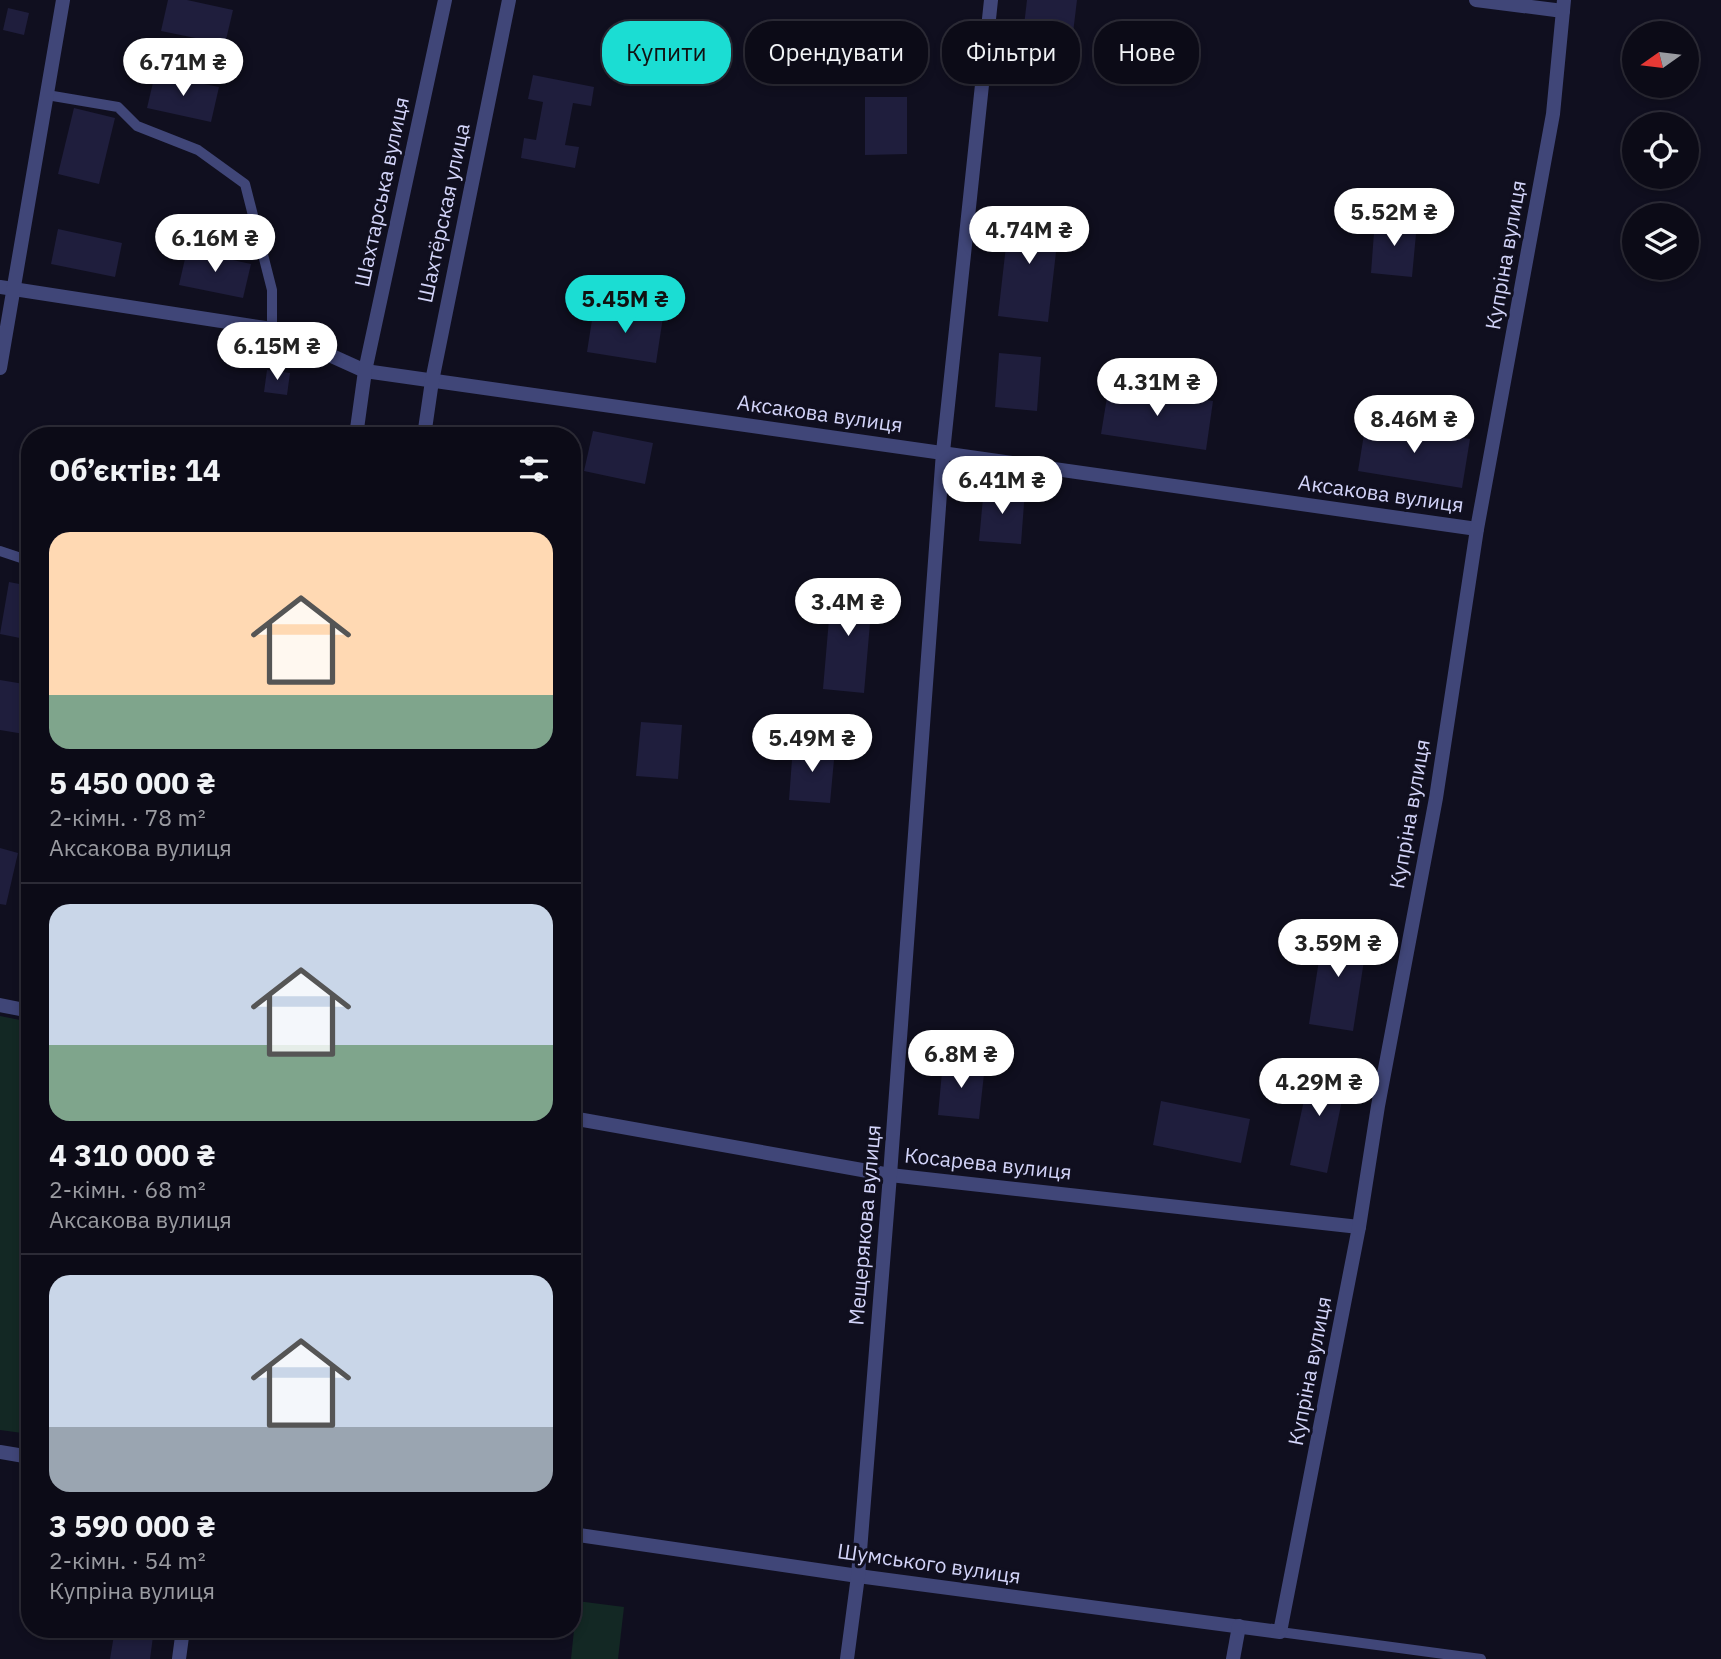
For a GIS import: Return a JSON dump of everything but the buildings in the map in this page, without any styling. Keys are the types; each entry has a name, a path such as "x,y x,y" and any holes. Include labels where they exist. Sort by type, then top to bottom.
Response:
{"street":[{"path":"0,368 6,288 47,95 63,0"},
{"name":"Шахтарська вулиця","path":"357,427 365,371 445,0"},
{"name":"Шахтёрская улица","path":"425,427 432,381 509,0"},
{"name":"Мещерякова вулиця","path":"847,1659 858,1576 891,1174 943,452 991,0"},
{"path":"1476,0 1564,5"},
{"name":"Купріна вулиця","path":"1280,1632 1359,1227 1378,1106 1436,798 1477,529 1553,114 1564,5"},
{"name":"Аксакова вулиця","path":"6,288 272,329 365,371 1477,529"},
{"path":"0,1005 21,1009"},
{"name":"Косарева вулиця","path":"581,1120 891,1174 1359,1227"},
{"path":"0,1452 21,1456"},
{"name":"Шумського вулиця","path":"581,1535 858,1576 1280,1632"},
{"path":"1233,1659 1238,1626"},
{"path":"179,1659 182,1638"}],"lane":[{"path":"47,95 118,107 137,126 198,150 245,184 272,290 272,329"},
{"path":"0,551 21,558"},
{"path":"1280,1632 1481,1659"}],"green space":[{"path":"0,1016 21,1020 21,1433 0,1430"},
{"path":"581,1602 624,1607 618,1659 571,1659 573,1638 581,1638"}]}
